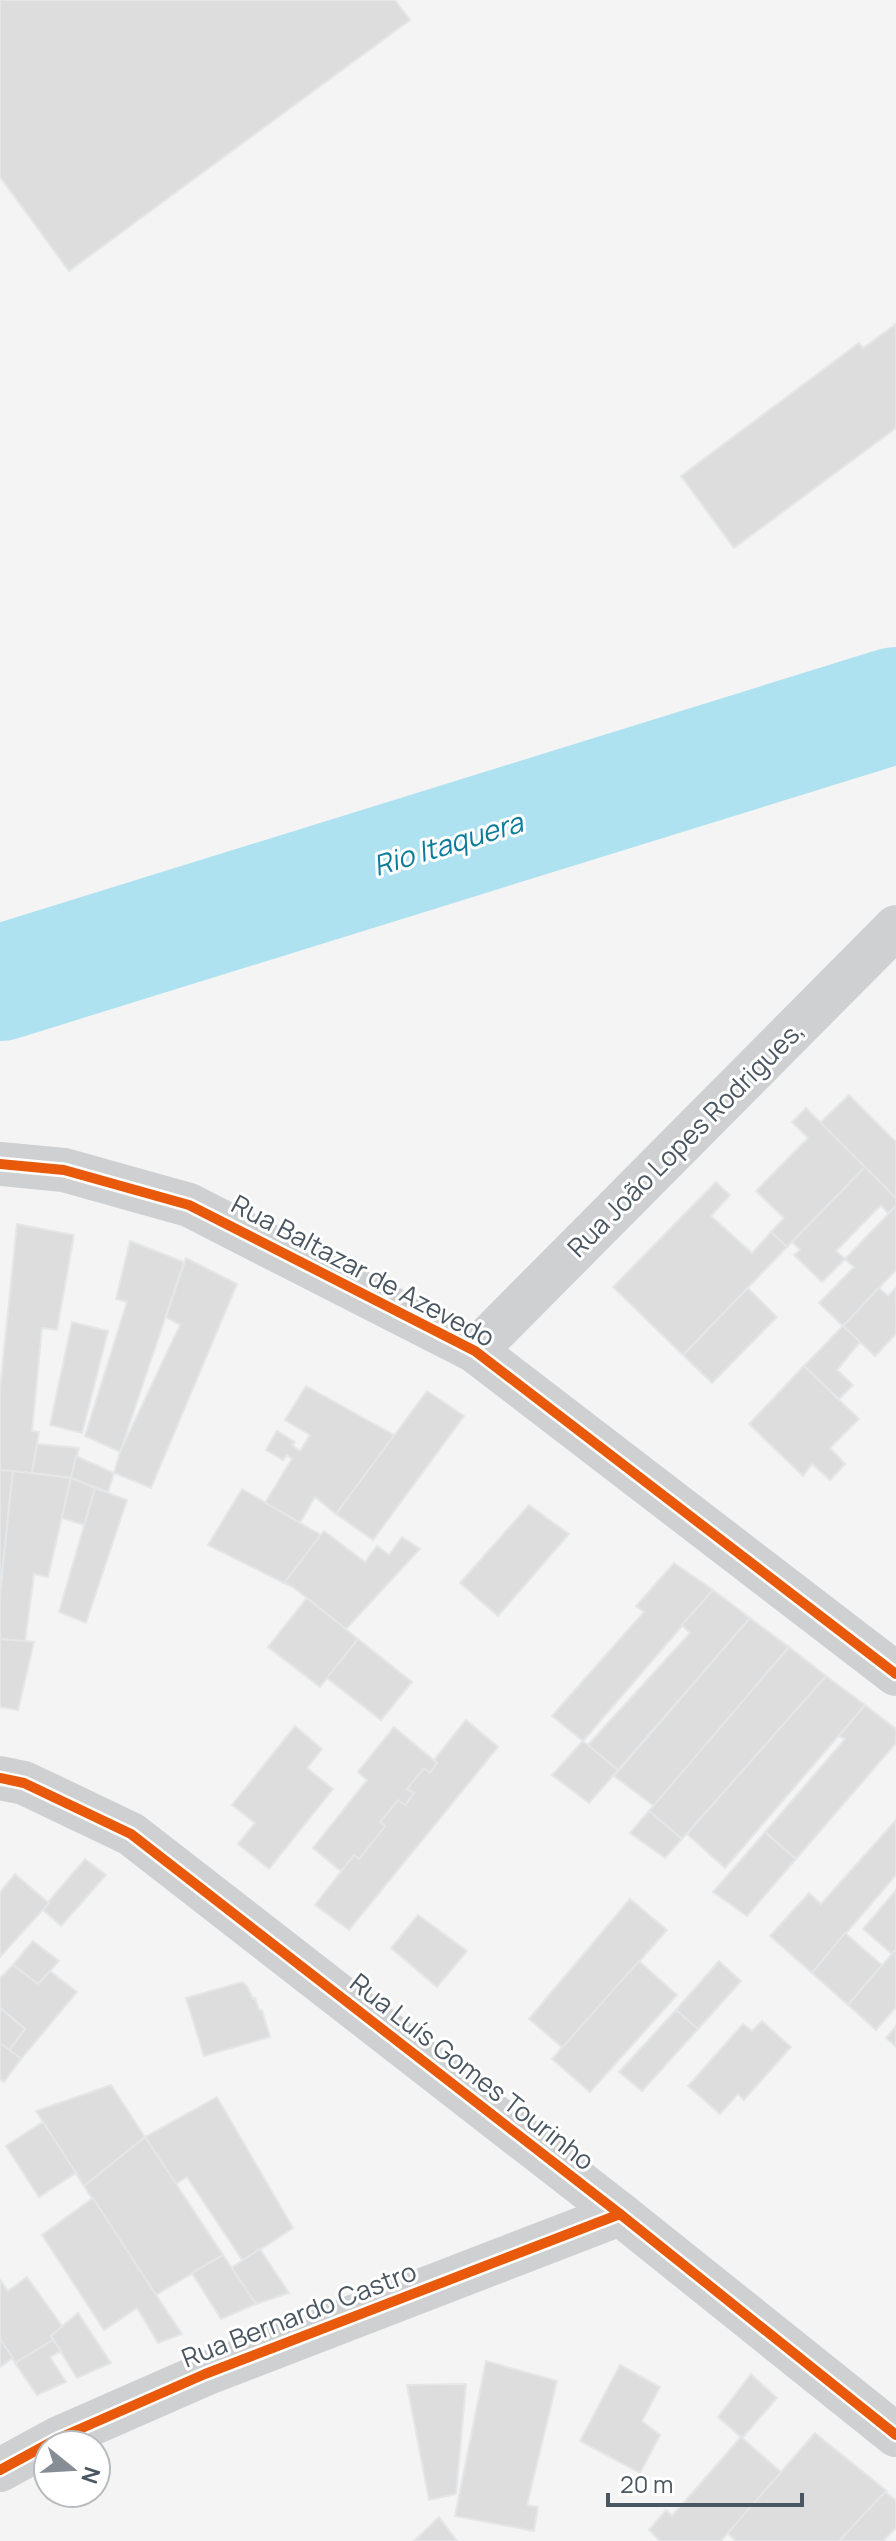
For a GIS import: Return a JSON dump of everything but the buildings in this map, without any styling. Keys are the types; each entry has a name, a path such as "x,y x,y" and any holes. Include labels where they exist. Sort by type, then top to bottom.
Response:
{"street":[{"name":"Rua João Lopes Rodrigues,","path":"475,1351 896,927"},
{"name":"Rua Baltazar de Azevedo","path":"0,1164 64,1170 189,1205 475,1351 896,1674"},
{"name":"Rua Luís Gomes Tourinho","path":"0,1778 24,1783 131,1834 620,2214 896,2435"},
{"name":"Rua Bernardo Castro","path":"0,2470 57,2439 205,2374 620,2214"}],"waterway":[{"name":"Rio Itaquera","path":"0,983 896,705"}],"cycle path":[{"path":"0,1164 64,1170 189,1205 475,1351 896,1674"},
{"path":"0,1778 24,1783 131,1834 620,2214 896,2435"},
{"path":"0,2470 57,2439 205,2374 620,2214"}]}
